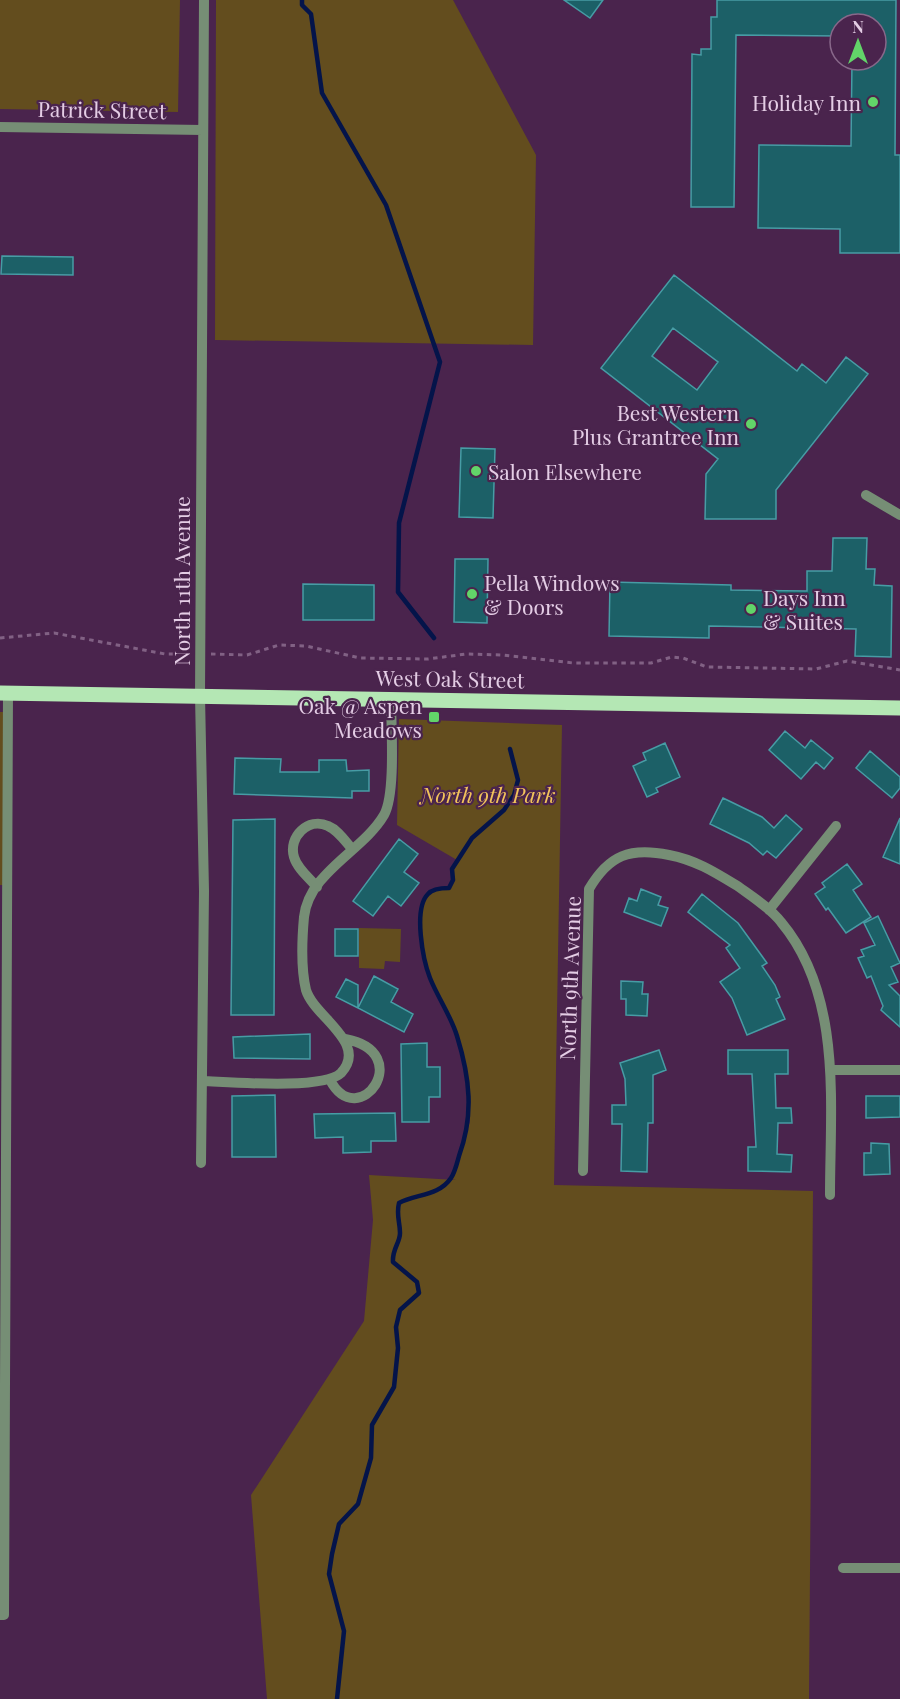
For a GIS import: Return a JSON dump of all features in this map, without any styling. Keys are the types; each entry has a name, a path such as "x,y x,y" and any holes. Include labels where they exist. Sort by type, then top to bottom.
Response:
{"main road":[{"name":"West Oak Street","path":"4,693 900,708"}],"street":[{"name":"North 11th Avenue","path":"201,1163 204,891 200,696 204,0"},
{"name":"Patrick Street","path":"0,127 203,130"},
{"path":"866,495 900,515"},
{"path":"2,1615 4,693"},
{"path":"203,1081 319,1083 339,1075 349,1059 345,1040 316,1009 310,999 304,978 304,916 317,887 384,814 390,796 391,698"},
{"path":"317,887 293,855 292,847 299,832 312,824 328,826 352,849"},
{"path":"769,910 836,826"},
{"name":"North 9th Avenue","path":"583,1171 590,889 601,869 626,853 667,854 697,862 769,910 781,921 808,963 824,1020 830,1070 830,1195"},
{"path":"330,1080 340,1094 352,1097 367,1095 378,1084 380,1069 370,1052 355,1041 345,1040"},
{"path":"830,1070 900,1070"},
{"path":"843,1568 900,1568"}],"path":[{"path":"0,638 54,633 165,654 247,655 279,645 306,646 360,658 428,659 466,654 502,655 573,663 651,663 672,657 683,658 707,667 816,669 847,661 900,670"}],"green space":[{"path":"0,0 180,0 178,112 0,109"},
{"path":"216,0 453,0 536,155 533,345 215,340"},
{"path":"0,712 4,712 5,885 0,885"},
{"name":"North 9th Park","path":"399,719 562,725 554,1185 813,1191 809,1699 267,1699 251,1495 364,1321 373,1220 369,1175 456,1180 451,1179 470,1122 470,1096 457,1035 430,979 421,936 421,908 428,894 437,889 449,888 457,860 397,825"},
{"path":"359,928 401,929 400,962 385,961 384,969 359,968"}],"building":[{"path":"564,0 603,0 590,18"},
{"name":"Holiday Inn","path":"717,0 896,0 895,155 900,155 900,253 840,253 840,229 758,228 759,145 851,146 852,72 888,72 888,12 828,12 828,36 736,35 734,207 691,207 692,54 701,55 701,49 711,49 711,17 717,17"},
{"path":"2,256 73,257 73,275 1,274"},
{"name":"Best Western Plus Grantree Inn","path":"674,275 797,371 802,364 826,383 846,357 868,374 776,490 776,519 705,519 706,474 718,459 601,368","holes":["673,328 718,362 697,390 652,356"]},
{"path":"461,448 495,449 493,518 459,517"},
{"name":"Days Inn & Suites","path":"833,538 867,538 866,569 875,569 874,585 892,586 891,657 855,656 856,629 709,626 709,638 609,636 610,582 731,585 731,590 807,591 807,571 832,571"},
{"path":"455,559 488,559 487,623 454,622"},
{"path":"303,584 374,585 374,620 303,620"},
{"path":"785,731 805,748 811,740 833,758 824,769 816,762 801,779 769,750"},
{"path":"665,743 680,777 656,788 658,792 647,797 633,766 646,760 643,753"},
{"path":"870,751 900,777 900,788 892,798 856,768"},
{"path":"235,758 281,759 280,772 319,772 319,760 346,760 347,771 369,770 369,791 352,791 352,798 234,794"},
{"path":"723,798 762,817 774,828 786,815 802,829 776,858 767,851 763,855 749,843 710,824"},
{"path":"900,818 900,864 883,857"},
{"path":"275,819 274,1015 231,1015 233,820"},
{"path":"399,839 418,854 404,872 419,883 401,906 388,896 373,916 353,901"},
{"path":"847,864 862,884 853,890 871,917 846,933 815,894 825,887 822,883"},
{"path":"641,889 661,897 658,905 668,908 661,926 624,912 629,898 637,901"},
{"path":"702,894 738,923 767,963 762,966 775,985 780,997 776,999 785,1019 747,1035 732,998 720,982 740,968 726,948 730,945 688,912"},
{"path":"878,916 900,963 891,967 898,982 889,985 900,996 900,1027 881,1010 883,1006 871,976 867,978 858,958 864,956 861,950 875,945 864,923"},
{"path":"335,929 358,929 358,956 335,956"},
{"path":"374,976 398,989 391,1002 413,1014 404,1032 358,1008"},
{"path":"346,979 358,985 358,1008 336,997"},
{"path":"621,981 643,982 642,994 648,994 647,1016 626,1015 626,999 621,999"},
{"path":"310,1034 310,1059 234,1058 233,1037"},
{"path":"427,1043 427,1067 440,1067 440,1097 429,1097 429,1122 402,1122 401,1044"},
{"path":"659,1050 666,1070 653,1075 653,1123 648,1123 647,1172 621,1171 622,1124 612,1124 612,1105 626,1105 625,1079 620,1063"},
{"path":"728,1050 788,1050 788,1074 775,1074 776,1108 791,1108 792,1123 778,1123 777,1154 792,1155 791,1172 748,1171 748,1147 756,1147 752,1074 728,1074"},
{"path":"275,1095 276,1157 232,1157 232,1096"},
{"path":"866,1096 900,1096 900,1117 866,1118"},
{"path":"395,1113 396,1141 371,1141 371,1152 343,1153 343,1137 315,1138 314,1114"},
{"path":"871,1143 889,1144 890,1174 864,1175 864,1153 871,1153"}],"waterway":[{"path":"302,0 302,5 311,14 322,93 386,205 440,362 399,523 398,592 434,638"},
{"path":"337,1699 344,1631 329,1574 332,1554 339,1524 358,1504 371,1458 372,1425 394,1387 398,1348 396,1327 400,1310 419,1293 417,1282 393,1262 400,1237 399,1203 434,1191 446,1184 455,1170 467,1126 468,1096 465,1067 454,1029 427,970 422,947 421,911 423,901 430,892 449,888 453,880 452,869 472,838 504,810 514,795 518,780 510,749"}],"place":[{"name":"Holiday Inn","path":"873,102"},
{"name":"Best Western Plus Grantree Inn","path":"751,424"},
{"name":"Salon Elsewhere","path":"476,471"},
{"name":"Pella Windows & Doors","path":"472,594"},
{"name":"Days Inn & Suites","path":"751,609"},
{"name":"Oak @ Aspen Meadows","path":"434,717"}]}
